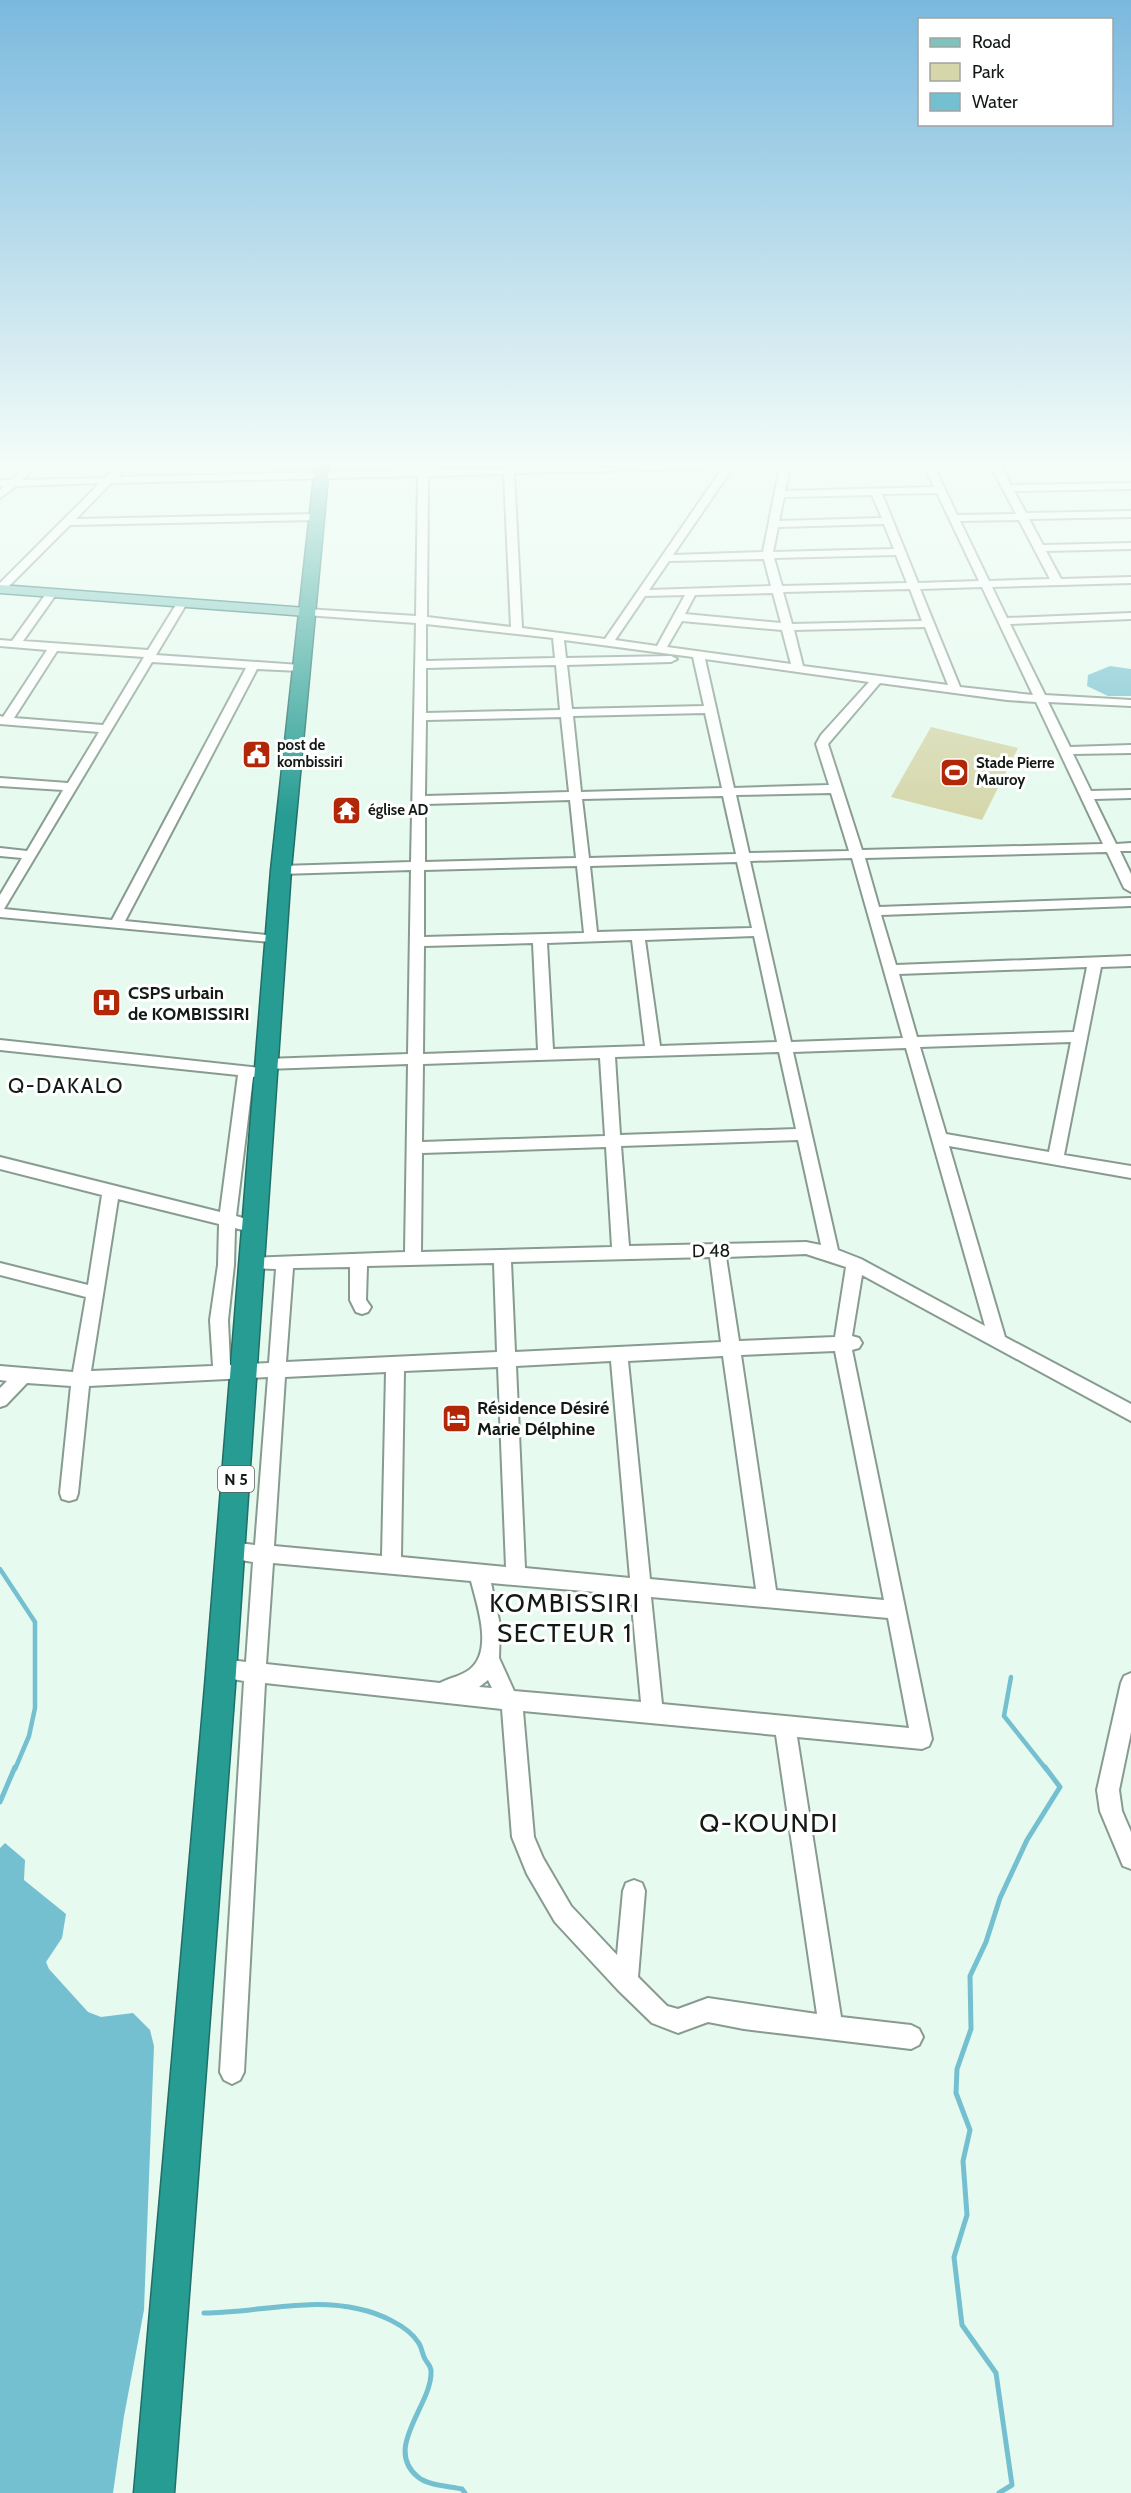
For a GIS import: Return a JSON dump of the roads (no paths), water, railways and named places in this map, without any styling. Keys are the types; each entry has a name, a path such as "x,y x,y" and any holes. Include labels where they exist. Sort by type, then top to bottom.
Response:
{"highway":[{"name":"N 5","path":"154,2493 222,1669 230,1551 233,1371 252,1263 259,1070 276,940 309,582"}],"main road":[{"path":"0,589 306,612"}],"street":[{"path":"413,1258 421,582"},
{"path":"515,582 517,630"},
{"path":"608,642 649,582"},
{"path":"775,582 798,668"},
{"path":"642,593 1045,582"},
{"path":"1109,582 1131,588"},
{"path":"986,584 1131,888"},
{"path":"913,585 954,689"},
{"path":"661,649 692,591"},
{"path":"15,644 52,593"},
{"path":"0,906 182,603"},
{"path":"306,612 517,630 954,689 1041,698 1131,703"},
{"path":"1004,621 1131,616"},
{"path":"678,617 787,627 928,624"},
{"path":"558,635 591,937"},
{"path":"0,643 300,668"},
{"path":"3,721 54,647"},
{"path":"420,665 698,656"},
{"path":"698,656 831,1254"},
{"path":"117,924 253,665"},
{"path":"878,679 822,744 857,854 998,1341"},
{"path":"419,717 710,709"},
{"path":"3,721 106,729"},
{"path":"1066,751 1131,749"},
{"path":"0,782 71,787"},
{"path":"418,800 836,789"},
{"path":"1087,795 1131,794"},
{"path":"281,870 1131,846"},
{"path":"0,852 31,855"},
{"path":"873,911 1131,902"},
{"path":"0,913 276,940"},
{"path":"417,942 759,932"},
{"path":"638,935 653,1051"},
{"path":"540,938 546,1055"},
{"path":"891,970 1131,961"},
{"path":"1055,1159 1095,963"},
{"path":"0,1045 259,1070 415,1059 1080,1037"},
{"path":"607,1053 621,1253"},
{"path":"233,1371 219,1320 226,1264 227,1220 259,1070"},
{"path":"414,1148 804,1134"},
{"path":"940,1140 1131,1172"},
{"path":"0,1163 254,1227"},
{"path":"69,1493 81,1379 111,1191"},
{"name":"D 48","path":"252,1263 806,1248 831,1254 855,1264 1131,1413"},
{"path":"717,1251 767,1599"},
{"path":"502,1256 516,1576"},
{"path":"359,1259 358,1300 362,1307"},
{"path":"232,2072 255,1672 285,1262"},
{"path":"222,1669 510,1700 922,1739 896,1610 848,1344 855,1264"},
{"path":"0,1269 95,1293"},
{"path":"0,1373 81,1379 848,1344"},
{"path":"619,1354 652,1712"},
{"path":"391,1565 395,1364"},
{"path":"0,1400 23,1376"},
{"path":"230,1551 896,1610"},
{"path":"478,1573 488,1611 490,1660 510,1700 523,1837 535,1866 563,1914 626,1982 660,2015 678,2020 708,2010 744,2017 911,2037"},
{"path":"442,1691 475,1677 482,1672 490,1660"},
{"path":"1131,1683 1108,1790 1110,1811 1131,1858"},
{"path":"785,1725 831,2026"},
{"path":"626,1982 634,1892"}],"water":[{"path":"1110,666 1131,669 1131,696 1108,696 1087,686 1088,675"},
{"path":"5,1843 25,1860 24,1880 66,1914 62,1938 46,1962 49,1969 88,2012 101,2017 133,2013 150,2030 154,2046 144,2310 124,2416 113,2493 0,2493 0,1848"}],"waterway":[{"path":"0,1569 35,1622 35,1708 29,1736 15,1769"},
{"path":"1011,1677 1004,1716 1046,1769"},
{"path":"0,1802 15,1767"},
{"path":"999,2493 1012,2485 996,2373 962,2325 954,2257 967,2215 963,2161 970,2130 956,2093 957,2069 971,2029 970,1976 986,1942 1000,1898 1027,1840 1060,1787 1045,1767"},
{"path":"204,2313 301,2305 340,2306 375,2313 400,2325 418,2342 431,2371 430,2384 407,2439 405,2453 408,2465 423,2480 462,2489 465,2493"}],"place":[{"name":"post de kombissiri","path":"256,754"},
{"name":"Stade Pierre Mauroy","path":"955,772"},
{"name":"église AD","path":"347,810"},
{"name":"CSPS urbain de KOMBISSIRI","path":"107,1003"},
{"name":"Résidence Désiré Marie Délphine","path":"456,1418"}],"district":[{"name":"Q-DAKALO","path":"66,1086"},
{"name":"KOMBISSIRI SECTEUR 1","path":"565,1618"},
{"name":"Q-KOUNDI","path":"769,1823"}]}
